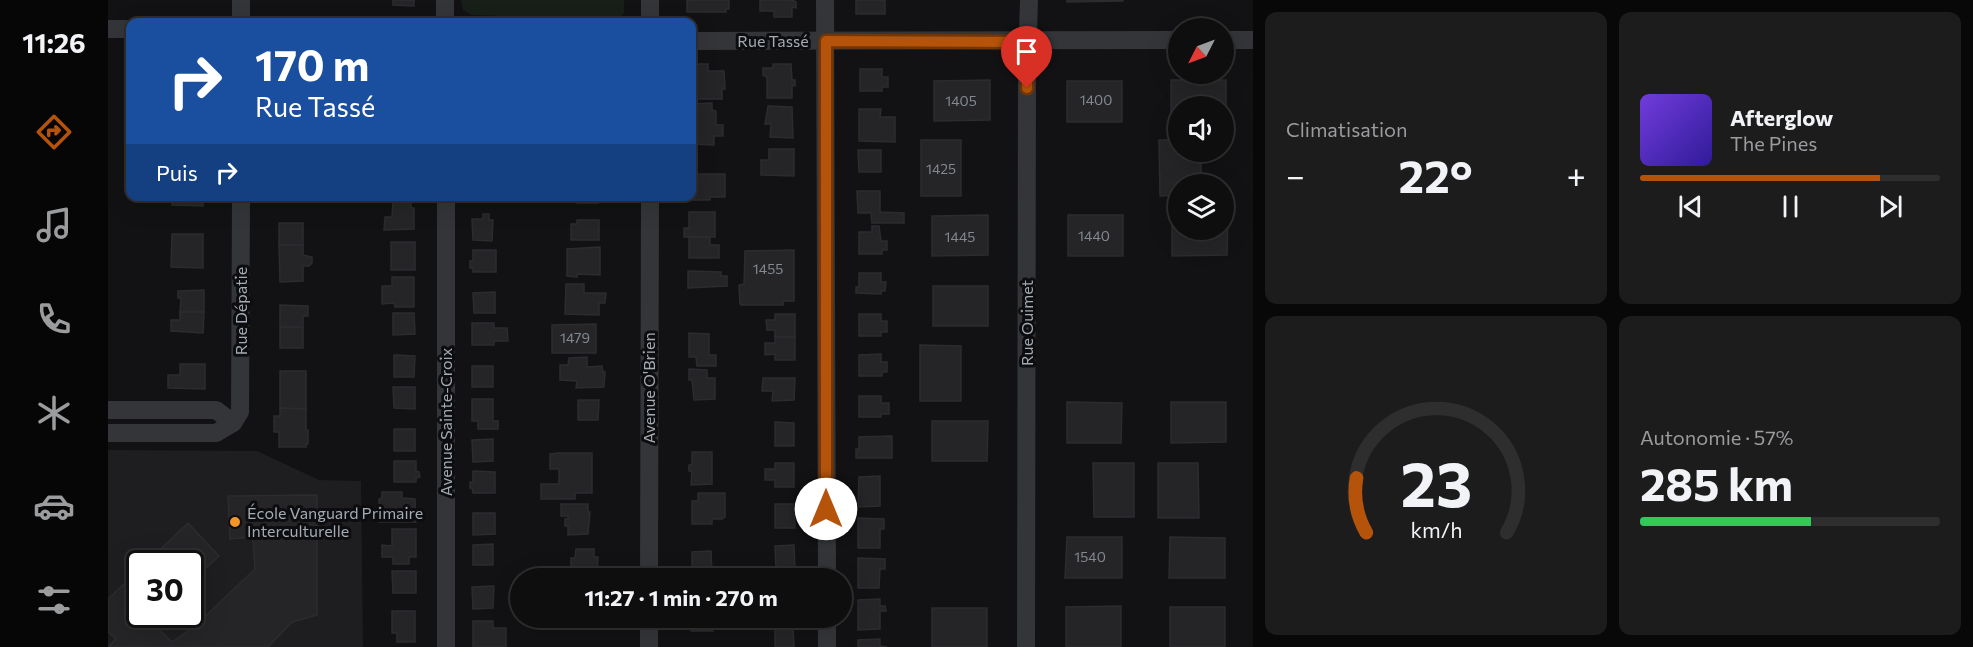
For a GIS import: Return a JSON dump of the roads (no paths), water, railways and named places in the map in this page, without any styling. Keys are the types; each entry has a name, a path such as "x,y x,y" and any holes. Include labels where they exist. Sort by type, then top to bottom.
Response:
{"street":[{"path":"241,0 241,18"},
{"path":"445,0 445,18"},
{"path":"650,0 650,18"},
{"path":"825,0 827,568"},
{"name":"Rue Ouimet","path":"1026,647 1027,42 1029,0"},
{"path":"108,29 126,29"},
{"name":"Rue Tassé","path":"696,41 1168,40"},
{"path":"1234,40 1253,40"},
{"name":"Rue Dépatie","path":"233,423 240,412 241,201"},
{"name":"Avenue Sainte-Croix","path":"446,201 446,647"},
{"name":"Avenue O'Brien","path":"649,568 650,201"},
{"path":"108,410 216,410 233,423 216,433 108,433"},
{"path":"127,410 127,432"},
{"path":"649,628 650,647"},
{"path":"827,628 827,647"}],"place":[{"name":"École Vanguard Primaire Interculturelle","path":"235,522"}]}
